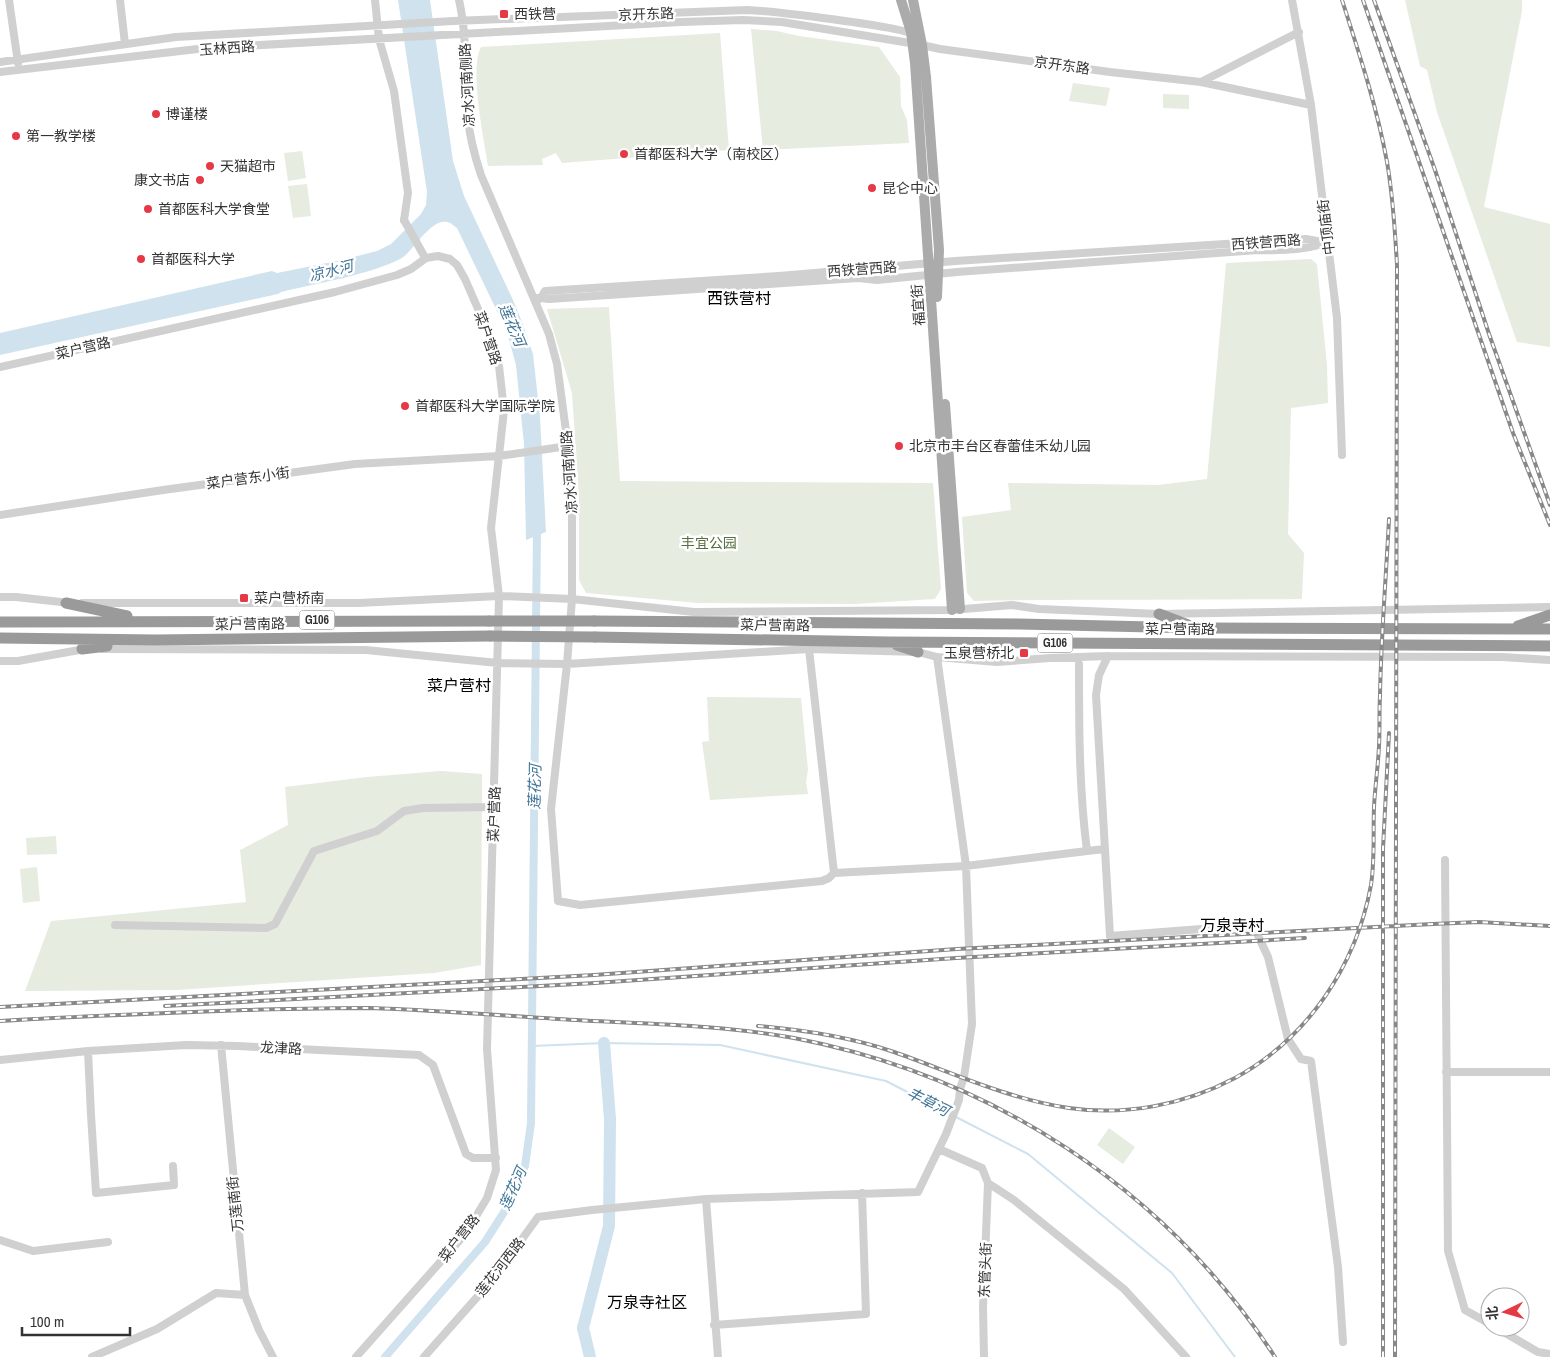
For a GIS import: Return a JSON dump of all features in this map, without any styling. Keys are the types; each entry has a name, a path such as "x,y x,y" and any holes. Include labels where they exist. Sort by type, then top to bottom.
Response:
{"highway":[{"path":"66,603 145,620"},
{"path":"1159,614 1197,628"},
{"path":"1509,630 1550,615"},
{"name":"菜户营南路","path":"0,622 145,620 594,621 1019,624 1197,628 1550,629"},
{"name":"菜户营南路","path":"0,638 156,640 490,636 1550,648"},
{"path":"82,649 156,640"},
{"path":"888,642 918,652"}],"main road":[{"name":"福宜街","path":"901,0 917,45"},
{"name":"福宜街","path":"913,0 938,240 933,269 936,291 956,609"}],"street":[{"path":"9,0 18,70"},
{"path":"120,0 125,44"},
{"path":"375,0 378,39 394,91 408,193 404,220 425,256"},
{"name":"凉水河南侧路","path":"459,0 464,21 468,120 473,151 481,175 537,299 549,334 557,364 568,446 572,488 572,599 551,809 558,901 580,905 822,880 829,878 834,873"},
{"name":"中顶庙街","path":"1292,0 1312,105 1337,318 1342,456"},
{"name":"京开东路","path":"453,21 747,10 793,14 911,32"},
{"name":"京开东路","path":"455,35 681,22 763,20 940,49 1202,82"},
{"name":"玉林西路","path":"0,62 176,38 453,21"},
{"path":"1202,82 1299,32"},
{"name":"玉林西路","path":"0,72 206,48 455,35"},
{"path":"1202,82 1312,105"},
{"name":"西铁营西路","path":"537,299 545,291 779,276 1258,250 1275,251 1308,248 1328,243"},
{"name":"菜户营路","path":"0,367 335,292 397,275 411,269 425,256 438,256 450,259 457,265 485,325 499,366 504,410 491,528 499,596 487,1049 488,1080 496,1158 494,1180 487,1198 466,1233 356,1357"},
{"name":"菜户营东小街","path":"0,516 163,490 355,464 498,456 568,446"},
{"name":"菜户营南路","path":"0,597 66,603 359,603 499,596 572,599 694,612 956,609 1012,605 1039,609 1159,614 1550,607"},
{"name":"菜户营南路","path":"0,661 18,661 82,649 366,650 498,663 567,664 809,649 918,652 937,657 997,662 1108,656 1502,657 1550,660"},
{"path":"809,649 834,873 966,866 1105,849"},
{"path":"1108,656 1100,675 1096,695 1110,936 1253,925 1268,957 1288,1039 1301,1059 1311,1062 1338,1267 1343,1342"},
{"path":"937,657 966,866 972,1024 959,1100 939,1149 982,1168 988,1183 1014,1200 1124,1289 1186,1357"},
{"path":"1079,664 1079,752 1087,851"},
{"path":"115,925 266,928 275,924 314,851 377,831 404,811 423,808 494,808"},
{"path":"1445,860 1448,1251 1465,1310 1480,1318"},
{"name":"龙津路","path":"0,1060 88,1051 186,1045 222,1045 419,1055 433,1065 466,1154 474,1158 496,1158"},
{"name":"万莲南街","path":"222,1045 245,1295 259,1330 273,1357"},
{"path":"88,1051 90,1114 96,1193 174,1185 173,1166"},
{"path":"1446,1072 1550,1072"},
{"name":"莲花河西路","path":"424,1357 494,1278 538,1217 545,1214 706,1199 918,1192 939,1149"},
{"name":"东管头街","path":"984,1357 988,1183"},
{"path":"714,1325 866,1314 862,1193"},
{"path":"706,1199 714,1325 718,1357"},
{"path":"0,1240 33,1251 108,1242"},
{"path":"92,1357 157,1329 216,1293 245,1295"},
{"path":"1512,1337 1538,1352 1550,1354"}],"green space":[{"path":"1405,0 1522,0 1522,11 1484,207 1550,224 1550,347 1517,342 1437,112 1427,70 1420,66"},
{"path":"751,29 777,31 799,36 879,47 900,77 901,106 907,120 909,143 763,150"},
{"path":"720,33 729,150 562,163 556,153 542,159 543,165 488,166 476,71 481,47"},
{"path":"1073,83 1110,88 1106,106 1069,101"},
{"path":"1163,94 1189,95 1189,109 1163,108"},
{"path":"302,151 306,178 288,181 284,153"},
{"path":"307,184 311,216 293,218 288,186"},
{"path":"1311,259 1317,264 1327,365 1328,403 1291,408 1288,534 1304,553 1302,599 974,601 967,593 962,517 1011,510 1008,483 1158,485 1207,479 1226,263"},
{"name":"丰宜公园","path":"609,307 620,481 933,483 941,589 935,599 855,604 698,603 586,593 579,580 579,497 572,393 547,309"},
{"path":"707,697 801,698 808,770 806,782 808,794 710,800 702,742 709,741"},
{"path":"441,771 482,774 481,965 434,973 176,990 25,991 51,921 246,902 240,850 288,825 285,787 367,777"},
{"path":"56,836 57,854 27,855 26,838"},
{"path":"37,867 40,901 23,903 20,869"},
{"path":"1109,1128 1135,1147 1123,1164 1097,1145"}],"water":[{"name":"凉水河","path":"398,0 430,0 453,161 464,196 513,300 533,354 540,417 546,532 526,540 524,444 516,365 507,332 457,228 451,223 440,222 428,231 400,259 373,270 278,294 0,355 0,333 272,271 277,273 342,260 377,251 391,244 421,214 426,205 427,192"}],"waterway":[{"name":"莲花河","path":"385,1357 485,1242 508,1206 525,1166 531,1123 537,527"},
{"name":"丰草河","path":"532,1046 604,1043 720,1045 886,1081 952,1115"},
{"path":"590,1357 583,1328 609,1226 610,1119 604,1043"},
{"name":"丰草河","path":"956,1117 1028,1154 1172,1273 1235,1357"}],"railway":[{"path":"1342,0 1367,80 1383,141 1395,226 1397,265 1395,1357"},
{"path":"1363,0 1513,433 1550,525"},
{"path":"1374,0 1435,170 1489,334 1550,505"},
{"path":"758,1026 810,1032 861,1042 894,1052 1002,1092 1046,1104 1090,1110 1133,1109 1175,1101 1216,1087 1261,1062 1306,1021 1325,997 1341,971 1354,944 1364,915 1372,875 1374,807 1379,746 1381,652 1389,519"},
{"path":"1383,1357 1383,849 1389,733"},
{"path":"0,1007 594,975 957,949 1433,924 1479,922 1550,926"},
{"path":"165,1006 595,983 956,958 1305,938"},
{"path":"0,1021 244,1010 370,1008 736,1030 794,1038 867,1056 937,1080 1004,1111 1067,1148 1126,1192 1181,1241 1231,1296 1275,1357"}],"place":[{"name":"西铁营","path":"504,14"},
{"name":"博谨楼","path":"156,114"},
{"name":"第一教学楼","path":"16,136"},
{"name":"首都医科大学（南校区）","path":"624,154"},
{"name":"天猫超市","path":"210,166"},
{"name":"康文书店","path":"200,180"},
{"name":"昆仑中心","path":"872,188"},
{"name":"首都医科大学食堂","path":"148,209"},
{"name":"首都医科大学","path":"141,259"},
{"name":"首都医科大学国际学院","path":"405,406"},
{"name":"北京市丰台区春蕾佳禾幼儿园","path":"899,446"},
{"name":"菜户营桥南","path":"244,598"},
{"name":"玉泉营桥北","path":"1024,653"}],"district":[{"name":"西铁营村","path":"739,298"},
{"name":"菜户营村","path":"459,685"},
{"name":"万泉寺村","path":"1232,925"},
{"name":"万泉寺社区","path":"647,1302"}]}
